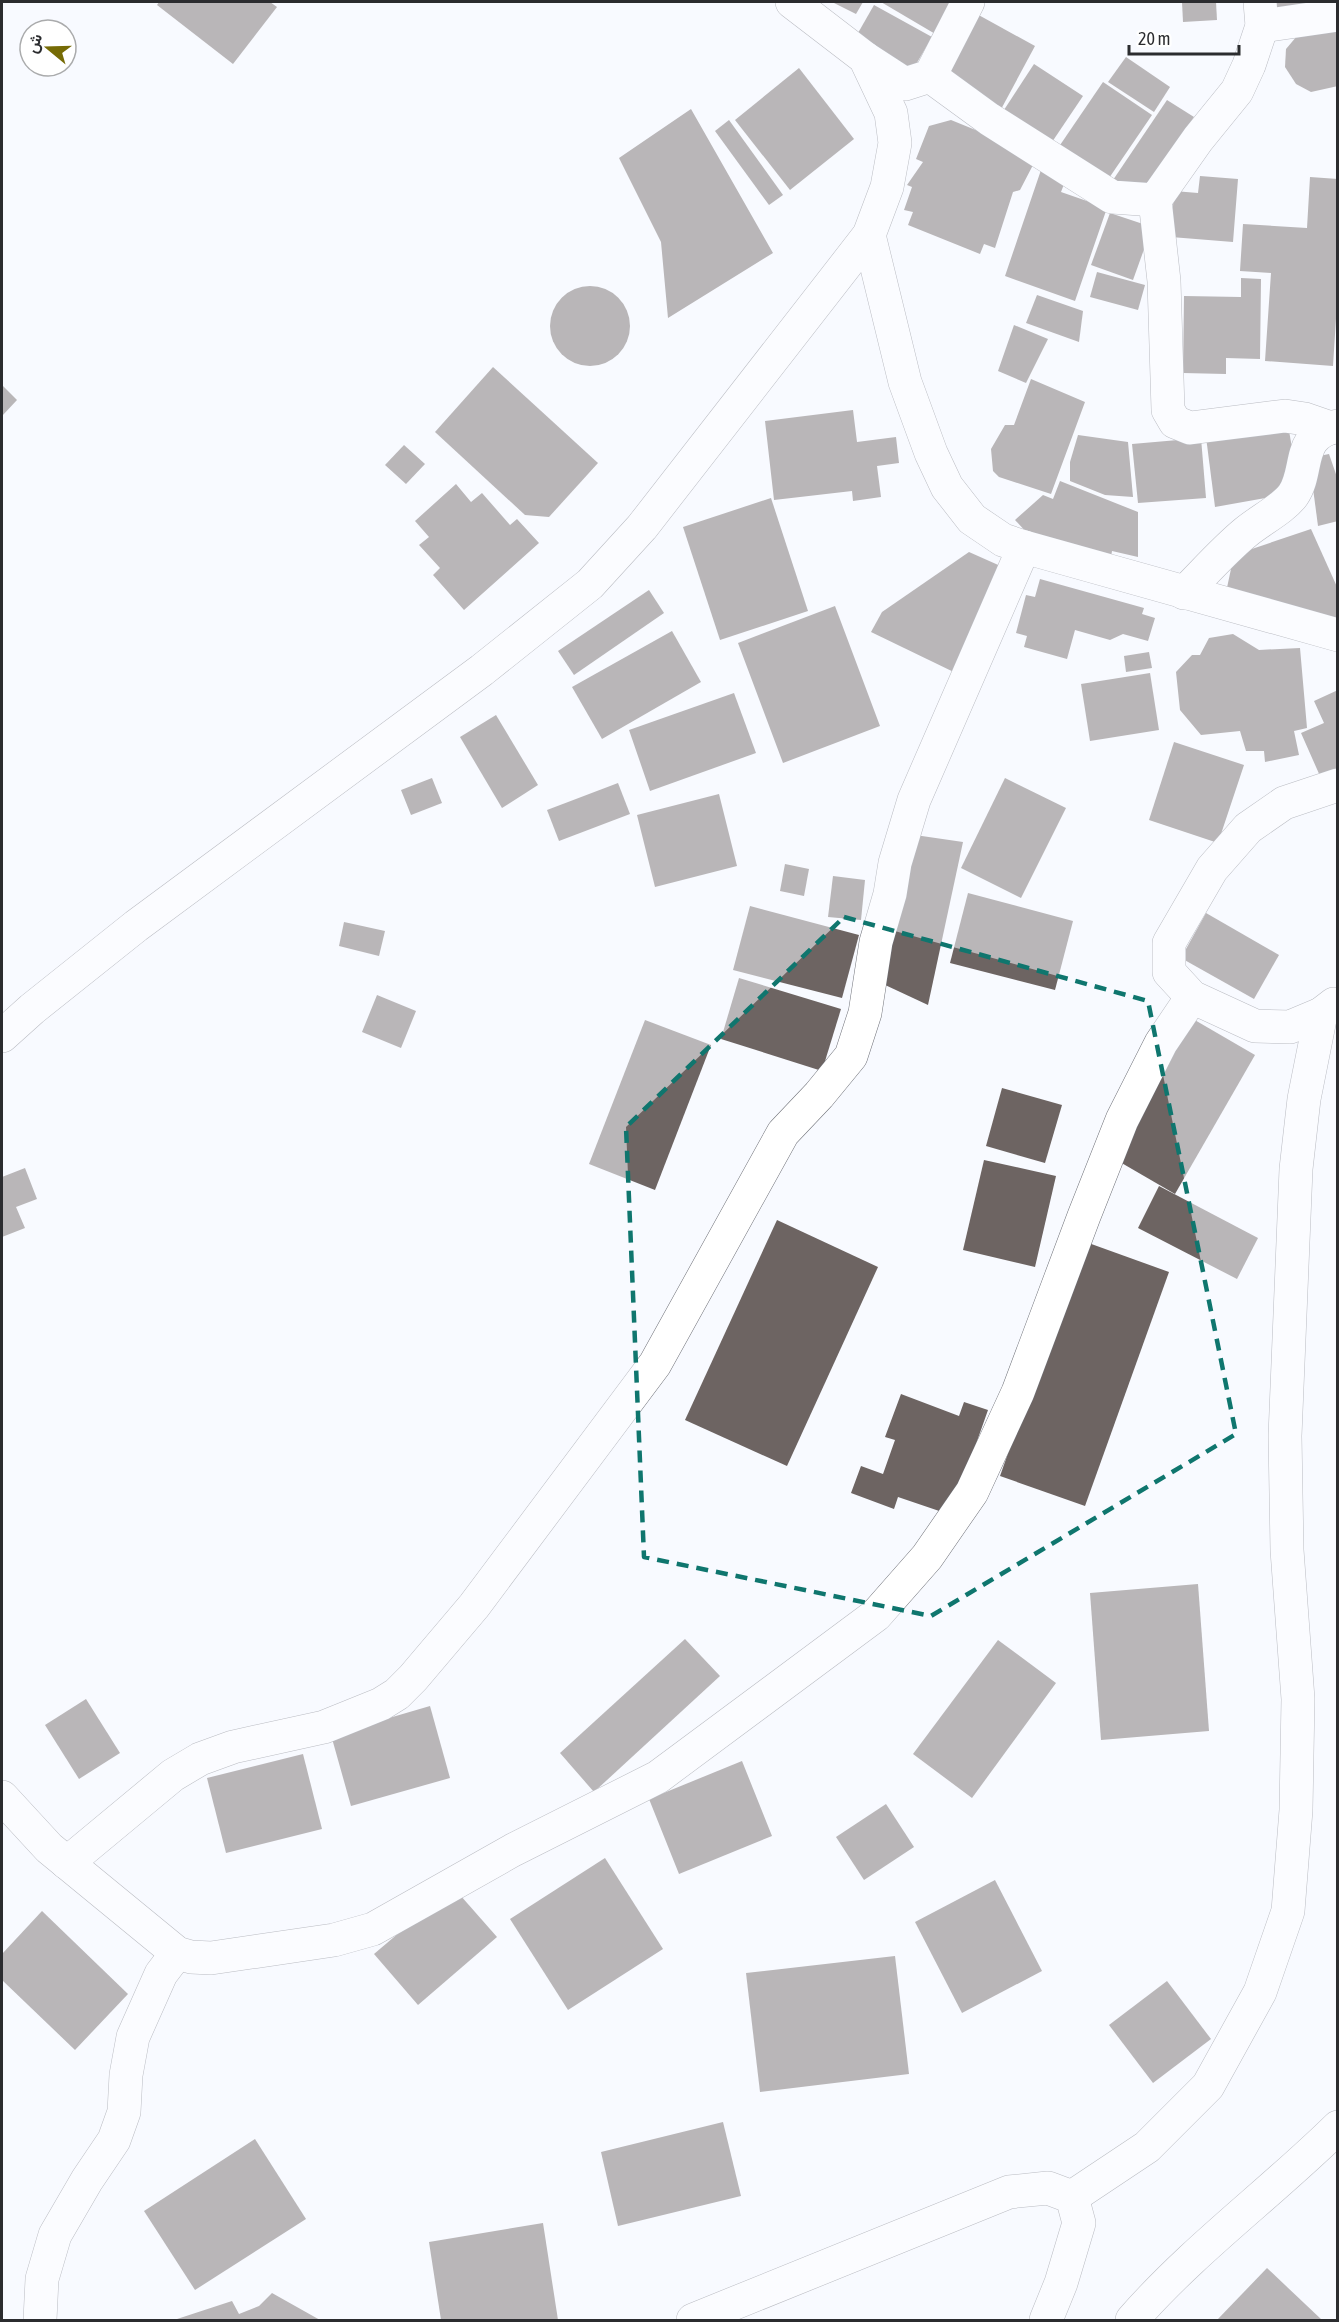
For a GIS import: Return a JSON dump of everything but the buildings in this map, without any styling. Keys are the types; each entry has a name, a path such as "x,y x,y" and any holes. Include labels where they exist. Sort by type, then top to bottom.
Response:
{"street":[{"path":"792,2 865,58 905,84 930,76 969,2"},
{"path":"1334,427 1285,416 1190,428 1175,422 1168,410 1164,281 1155,200 1198,139 1237,90 1249,65 1261,14 1338,15"},
{"path":"2,1036 32,1009 136,926 482,670 590,584 642,527 869,236 887,187 895,143 891,113 865,58"},
{"path":"930,76 989,119 1112,197 1155,200"},
{"path":"869,236 905,382 931,453 947,487 972,519 1003,540 1338,636"},
{"path":"1184,593 1243,534 1293,495 1312,440 1334,427"},
{"path":"67,1863 173,1775 200,1759 233,1747 324,1727 381,1704 397,1694 474,1606 655,1364 783,1133 819,1095 851,1056 865,1013 876,942 890,894 895,862 914,800 1024,546"},
{"path":"1329,1008 1290,1027 1255,1026 1192,997 1169,972 1169,943 1212,869 1248,828 1284,803 1338,785"},
{"path":"2,1797 49,1848 177,1953 211,1958 334,1940 373,1929 513,1850 658,1777 876,1615 927,1557 972,1491 1018,1392 1122,1120 1161,1043 1192,997"},
{"path":"1072,2197 1147,2147 1208,2086 1260,1992 1288,1911 1296,1810 1298,1700 1287,1550 1286,1436 1296,1169 1304,1099 1329,1008"},
{"path":"40,2320 42,2279 55,2235 87,2180 114,2140 124,2112 126,2075 133,2037 161,1974 177,1953"},
{"path":"1132,2320 1219,2233 1298,2166 1338,2127"},
{"path":"693,2320 1009,2192 1048,2188 1072,2197"},
{"path":"1046,2320 1061,2283 1079,2223 1072,2197"}],"highlighted area":[{"path":"844,917 1148,1001 1236,1434 931,1616 644,1557 626,1127"}]}
